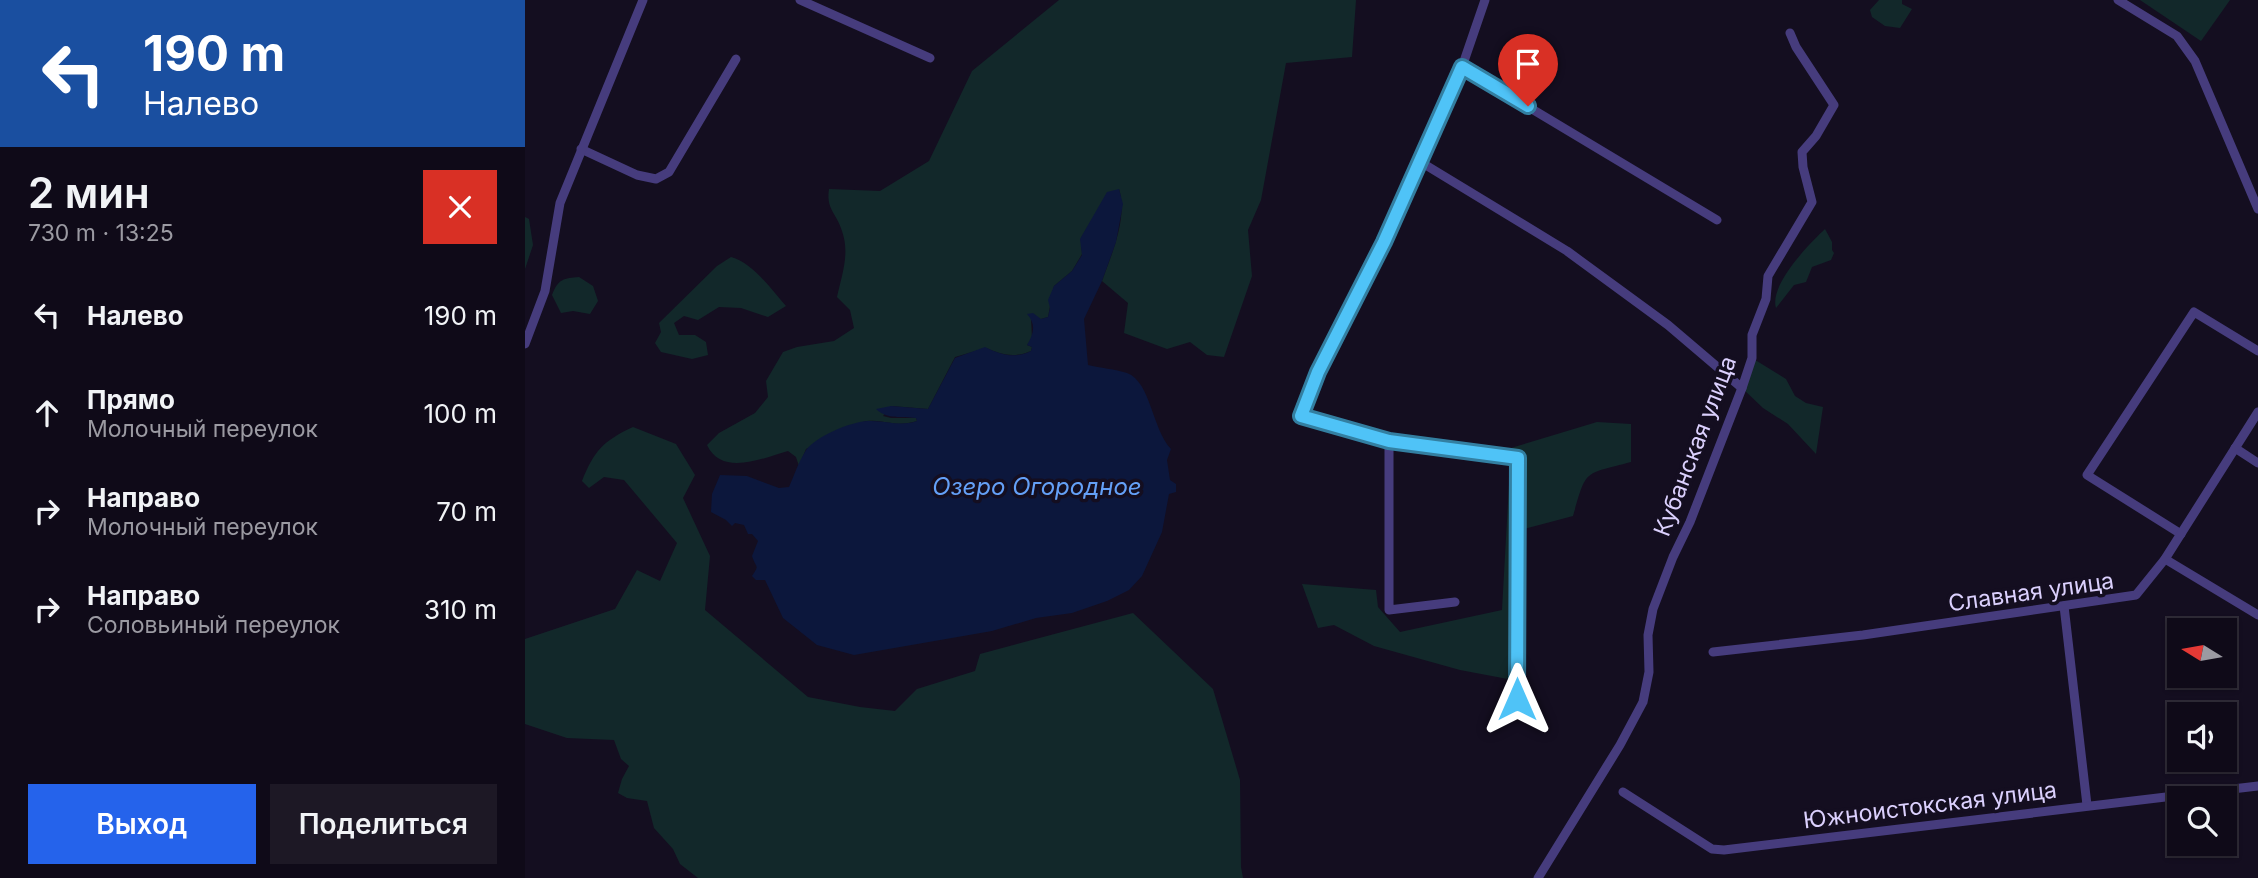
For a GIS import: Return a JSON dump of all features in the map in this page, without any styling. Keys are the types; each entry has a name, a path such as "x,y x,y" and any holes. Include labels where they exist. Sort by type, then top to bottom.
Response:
{"street":[{"path":"525,344 545,291 560,203 643,0"},
{"path":"800,0 930,58"},
{"path":"1485,0 1462,67 1384,242 1318,372 1301,416 1389,441 1518,458 1517,699"},
{"path":"2118,0 2177,36 2195,61 2258,209"},
{"name":"Кубанская улица","path":"1538,878 1620,746 1643,702 1649,672 1648,635 1653,608 1742,388 1752,358 1752,335 1766,299 1768,276 1812,202 1802,152 1816,136 1834,105 1796,47 1790,33"},
{"path":"581,149 637,175 656,179 670,172 736,59"},
{"path":"1462,67 1717,220"},
{"path":"1419,161 1567,251 1668,325 1742,388"},
{"path":"2181,534 2087,475 2194,312 2258,351"},
{"name":"Славная улица","path":"1713,652 1863,635 2136,595 2165,559 2258,412"},
{"path":"1389,441 1389,610 1455,602"},
{"path":"2235,448 2258,463"},
{"path":"2165,559 2258,615"},
{"path":"2064,606 2087,805"},
{"name":"Южноистокская улица","path":"1623,792 1712,849 1724,850 2258,786"}],"green space":[{"path":"1059,0 1356,0 1352,57 1286,63 1261,200 1248,230 1252,276 1224,357 1207,355 1190,342 1167,349 1124,333 1128,303 1102,281 1120,223 1122,212 1119,189 1091,221 1081,238 1082,254 1072,271 1054,286 1048,317 1031,318 1032,339 1027,345 1032,347 1031,351 1008,355 986,348 955,357 928,409 891,406 883,416 916,418 917,421 896,424 867,421 855,425 806,449 799,466 796,457 788,451 744,463 733,463 714,455 707,445 719,433 755,413 768,397 766,381 783,352 834,341 854,328 850,310 837,297 845,248 840,225 830,207 829,189 880,191 929,161 972,71"},
{"path":"1879,0 1902,0 1902,4 1912,9 1900,28 1885,26 1872,17 1870,10"},
{"path":"2140,0 2230,0 2201,41"},
{"path":"525,217 529,219 533,245 525,269"},
{"path":"1825,229 1832,242 1834,253 1831,260 1812,267 1806,282 1794,285 1776,308 1775,299 1784,277"},
{"path":"731,257 754,271 786,306 768,317 741,308 719,307 698,320 684,316 674,323 679,335 695,335 706,342 708,355 692,359 661,352 655,343 661,332 659,323 717,266"},
{"path":"579,277 593,286 598,301 590,314 573,311 561,313 552,295 554,290 562,280"},
{"path":"1752,358 1786,379 1795,396 1806,403 1823,407 1816,454 1788,424 1763,408 1742,388"},
{"path":"1597,422 1631,424 1631,462 1589,476 1581,489 1573,516 1524,529 1513,680 1460,670 1374,646 1334,625 1318,628 1302,584 1376,590 1378,607 1400,632 1502,610 1511,448"},
{"path":"633,427 676,444 695,475 683,498 710,556 705,610 808,697 895,711 917,689 975,671 980,654 1133,613 1213,689 1240,780 1243,878 698,878 680,864 673,849 654,828 647,801 627,798 618,793 629,766 621,759 614,740 567,738 525,724 525,639 615,609 637,570 660,581 677,543 624,480 604,477 589,488 582,481 595,454 614,437"}],"water":[{"name":"Озеро Огородное","path":"1119,189 1123,204 1116,242 1084,319 1088,365 1127,373 1135,378 1146,396 1159,430 1171,449 1167,460 1170,480 1176,484 1176,492 1169,494 1162,532 1142,576 1129,590 1107,601 1072,613 1036,618 992,631 854,655 817,645 783,618 765,580 756,580 752,576 757,568 752,556 758,541 752,534 748,534 744,525 735,523 732,526 711,512 712,494 720,475 747,476 779,488 789,487 805,452 824,436 861,422 917,421 916,418 885,415 876,409 891,406 928,409 955,358 985,347 1008,355 1031,351 1032,347 1027,345 1033,326 1027,314 1033,313 1041,319 1048,317 1048,300 1054,286 1072,271 1082,255 1080,239 1107,192"}],"route":[{"path":"1517,699 1518,458 1389,441 1301,416 1318,372 1384,242 1462,67 1528,106"}]}
